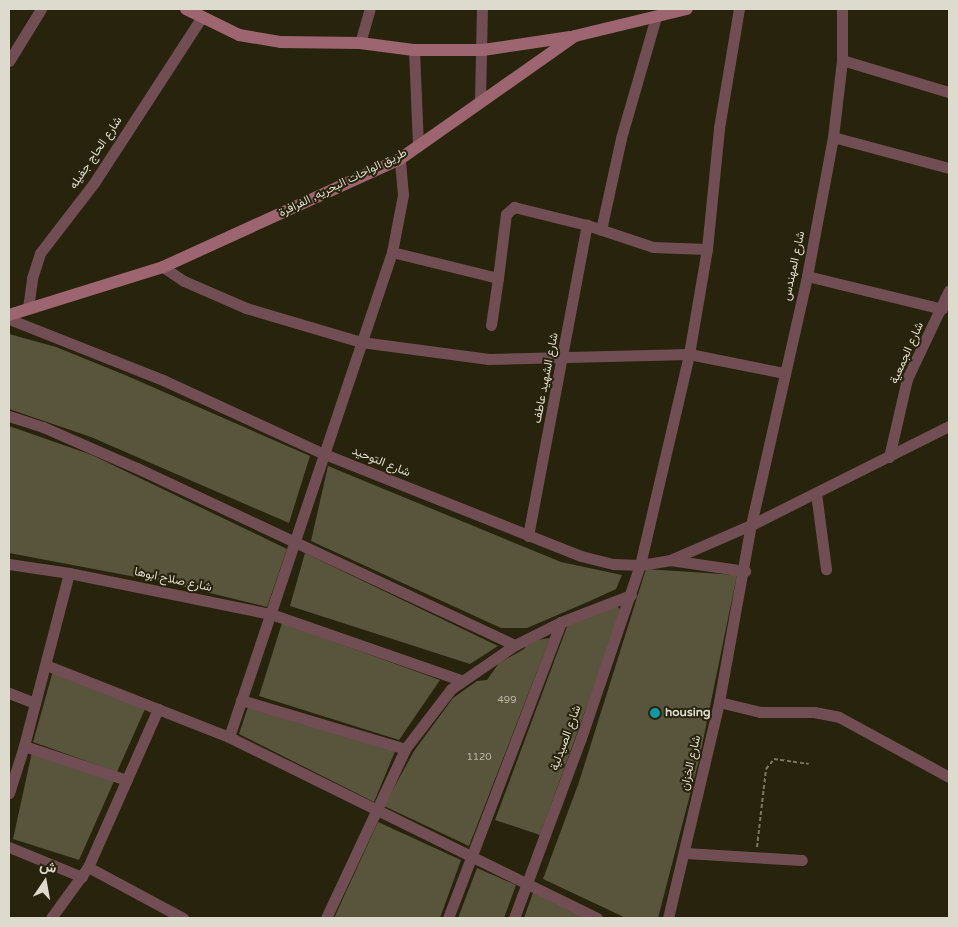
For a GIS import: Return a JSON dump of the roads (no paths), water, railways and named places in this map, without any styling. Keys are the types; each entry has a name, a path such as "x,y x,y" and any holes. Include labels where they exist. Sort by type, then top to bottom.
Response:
{"main road":[{"path":"186,9 220,28 260,40 360,43 414,50 483,50 574,36"},
{"name":"طريق الواحات البحريه, الفرافرة","path":"9,314 163,267 400,159 574,36 687,9"}],"street":[{"path":"9,61 41,9"},
{"path":"360,43 370,9"},
{"path":"480,101 483,50 482,9"},
{"name":"شارع الصيدلية","path":"514,918 640,565 689,354 706,249 718,128 739,9"},
{"name":"شارع المهندس","path":"751,525 807,276 833,137 842,60 842,9"},
{"path":"601,230 621,138 656,17"},
{"name":"شارع الحاج جفيله","path":"28,308 32,278 40,253 94,183 201,18"},
{"path":"414,50 418,146"},
{"path":"842,60 949,92"},
{"path":"833,137 949,168"},
{"path":"229,737 296,541 322,453 392,252 404,195 400,159"},
{"path":"491,325 506,214 510,207 587,225 668,250 706,249"},
{"name":"شارع الشهيد عاطف","path":"528,536 565,355 587,225"},
{"path":"392,252 498,278"},
{"path":"163,267 191,285 246,308 361,342 489,359 565,355 689,354 784,373"},
{"path":"807,276 942,309"},
{"name":"شارع الجمعية","path":"888,457 907,379 942,309 949,290"},
{"name":"شارع التوحيد","path":"9,320 163,380 322,453 528,536 581,556 640,565 670,560 751,525 949,426"},
{"path":"9,416 77,441 296,541 515,645"},
{"path":"816,493 826,569"},
{"name":"شارع الخزان","path":"668,918 686,853 719,702 745,571 751,525"},
{"path":"670,560 745,571"},
{"name":"شارع صلاح ابوها","path":"9,564 69,573 271,614 460,680"},
{"path":"9,793 24,746 69,573"},
{"path":"326,918 405,749 437,704 460,680 515,645 561,622 630,595"},
{"path":"448,918 561,622"},
{"path":"46,665 229,737 376,812 528,882 597,918"},
{"path":"9,693 35,704"},
{"path":"242,700 405,749"},
{"path":"719,702 760,712 827,713 866,730 949,777"},
{"path":"51,918 85,872 158,709"},
{"path":"24,746 127,780"},
{"path":"9,847 85,872 183,918"},
{"path":"686,853 756,859 802,860"}],"place":[{"name":"housing","path":"655,713"}]}
